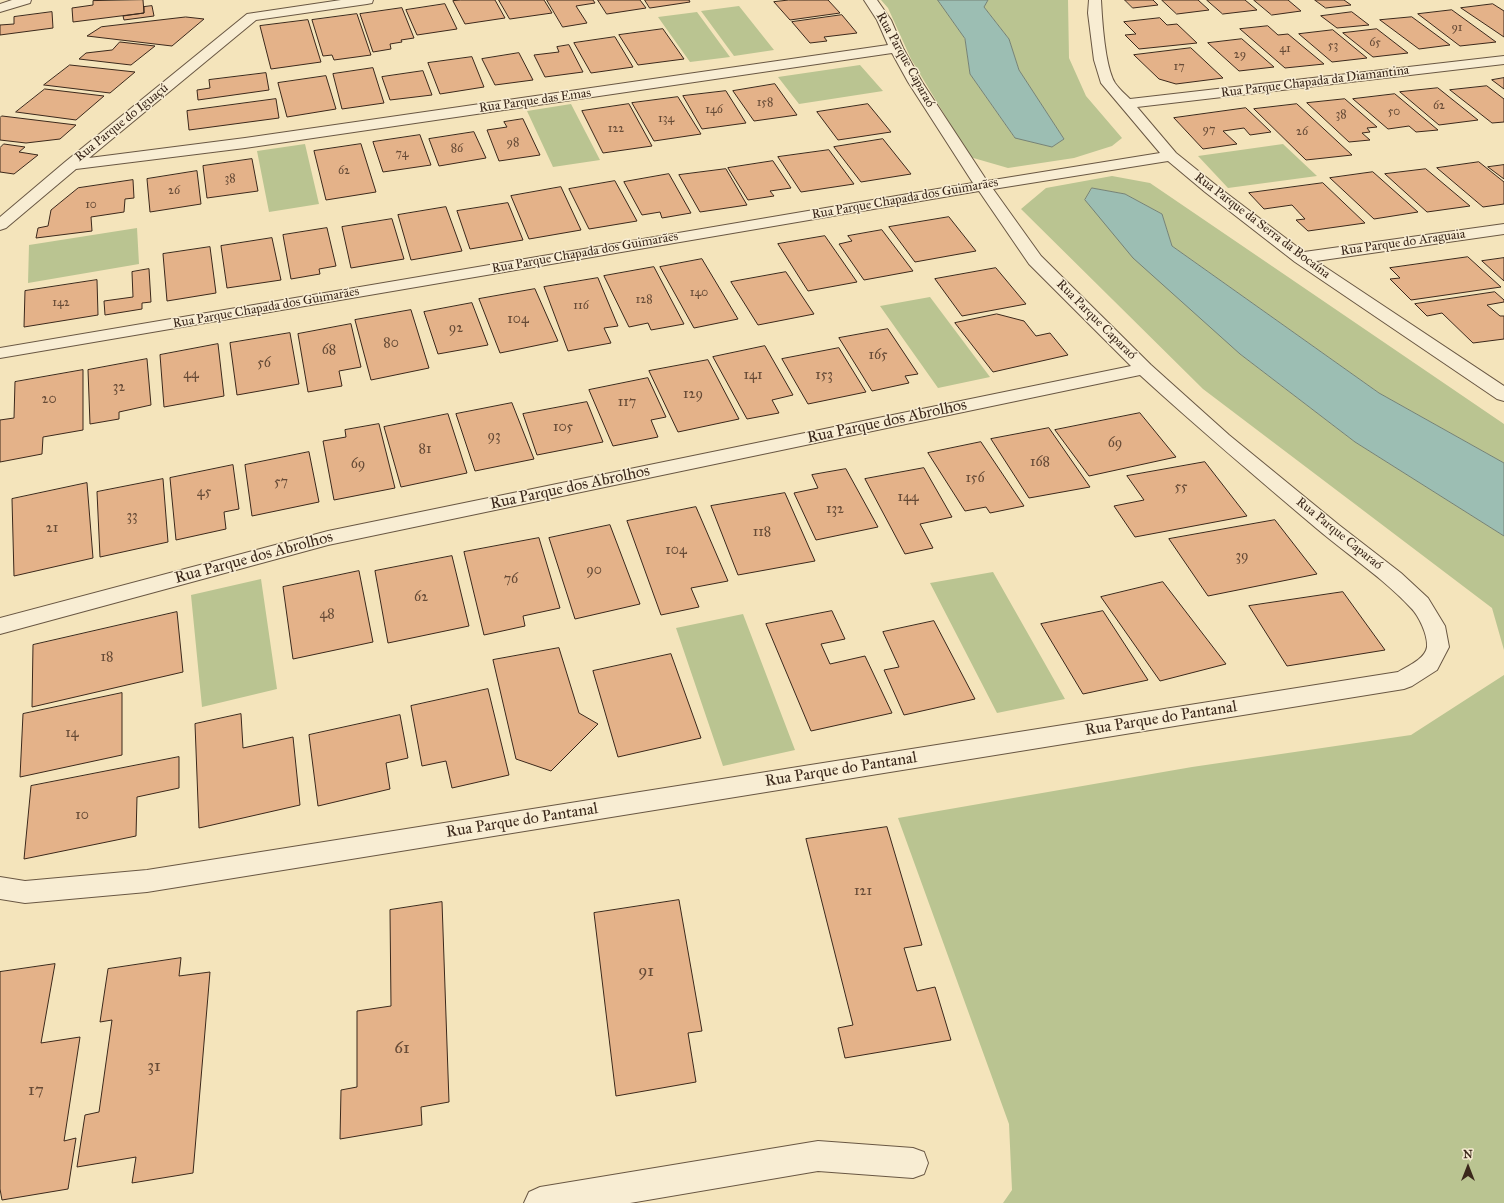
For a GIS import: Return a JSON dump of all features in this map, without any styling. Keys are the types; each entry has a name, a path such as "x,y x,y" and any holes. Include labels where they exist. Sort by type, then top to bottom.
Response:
{"street":[{"path":"0,8 25,0"},
{"name":"Rua Parque do Iguaçú","path":"0,225 94,145 252,17 367,0"},
{"name":"Rua Parque Caparaó","path":"870,0 884,20 896,48 915,82 982,186 1035,260 1144,369 1222,439 1332,530 1393,578"},
{"name":"Rua Parque da Serra da Bocaína","path":"1095,0 1095,13 1101,60 1108,83 1171,156 1211,189 1301,258 1504,395"},
{"name":"Rua Parque das Emas","path":"70,165 253,142 896,48"},
{"name":"Rua Parque Chapada da Diamantina","path":"1126,104 1504,60"},
{"name":"Rua Parque das Emas","path":"94,145 173,152"},
{"name":"Rua Parque Chapada dos Guimarães","path":"0,353 982,186 1171,156"},
{"name":"Rua Parque do Araguaia","path":"1301,258 1504,229"},
{"name":"Rua Parque dos Abrolhos","path":"0,626 328,538 1144,369"},
{"name":"Rua Parque do Pantanal","path":"0,888 25,892 147,881 1404,680 1429,664 1438,647 1434,626 1420,604 1393,578"},
{"path":"540,1203 818,1156 912,1163"}],"green space":[{"path":"881,0 938,0 965,39 970,74 1014,137 1052,147 1064,139 1019,70 1009,39 984,7 988,0 1068,0 1069,58 1086,96 1122,138 1112,146 1074,158 1008,168 970,157 911,59 888,8"},
{"path":"739,6 774,50 734,56 701,11"},
{"path":"697,12 730,57 690,62 658,17"},
{"path":"860,65 883,91 799,104 778,77"},
{"path":"571,104 600,160 553,167 527,111"},
{"path":"305,144 319,204 269,212 257,151"},
{"path":"1283,144 1317,176 1228,188 1198,156"},
{"path":"1112,176 1150,183 1504,424 1504,463 1379,393 1172,246 1162,214 1125,194 1092,188 1085,200 1240,354 1355,442 1504,536 1504,650 1492,608 1203,389 1021,209 1046,188"},
{"path":"137,228 139,264 28,283 29,245"},
{"path":"930,297 990,377 938,388 880,306"},
{"path":"993,572 1065,699 997,713 930,583"},
{"path":"261,579 277,689 202,707 191,595"},
{"path":"743,614 795,750 723,766 676,628"},
{"path":"1504,675 1504,1203 1003,1203 1012,1190 1009,1124 898,818 1192,767 1411,735"}],"water":[{"path":"938,0 988,0 984,7 1009,39 1019,70 1064,139 1052,147 1015,138 970,74 965,39"},
{"path":"1092,188 1125,194 1162,214 1172,246 1379,393 1504,463 1504,536 1355,442 1240,354 1133,258 1085,200"}],"building":[{"path":"143,0 144,13 73,22 72,8 93,5 93,1"},
{"path":"495,0 505,18 465,24 453,1"},
{"path":"499,0 544,0 552,13 510,19"},
{"path":"547,0 593,0 595,3 576,6 587,23 563,27"},
{"path":"598,0 640,0 646,8 607,14"},
{"path":"645,0 689,0 690,2 650,8"},
{"path":"789,0 828,0 840,13 790,20 774,2"},
{"path":"1125,0 1153,0 1158,5 1133,8"},
{"path":"1162,0 1198,0 1209,10 1177,14"},
{"path":"1207,0 1245,0 1257,10 1223,14"},
{"path":"1254,0 1288,0 1301,11 1272,15"},
{"path":"1315,0 1344,0 1351,5 1326,8"},
{"path":"445,4 457,29 417,35 406,10"},
{"path":"1493,4 1504,11 1504,37 1461,8"},
{"path":"152,6 154,16 124,20 123,16 144,13 144,7"},
{"path":"402,8 414,38 401,40 402,42 390,44 391,49 373,52 360,14"},
{"path":"1452,10 1496,42 1460,46 1418,14"},
{"path":"52,12 53,28 0,35 0,25 14,24 14,17"},
{"path":"1352,12 1369,25 1337,28 1321,16"},
{"path":"357,14 371,55 334,60 332,55 323,56 312,20"},
{"path":"842,15 857,33 824,37 827,41 810,43 792,22"},
{"path":"186,17 204,19 172,46 87,36 101,27"},
{"path":"1412,17 1450,45 1419,49 1380,20"},
{"path":"1160,18 1167,25 1177,24 1197,43 1139,49 1125,35 1136,34 1124,22"},
{"path":"308,20 321,62 271,69 260,26"},
{"path":"1268,26 1278,35 1288,34 1324,64 1285,68 1240,29"},
{"path":"663,29 684,59 638,65 619,35"},
{"path":"1377,29 1408,53 1373,57 1343,33"},
{"path":"1333,30 1367,58 1332,62 1299,34"},
{"path":"615,37 633,67 591,73 574,43"},
{"path":"1242,39 1274,67 1239,71 1208,43"},
{"path":"120,42 155,46 131,65 79,59 86,53 112,50"},
{"path":"569,45 583,72 545,77 534,55 559,52 557,47"},
{"path":"1191,48 1223,78 1176,84 1159,79 1134,55"},
{"path":"519,53 533,80 495,85 482,59"},
{"path":"472,57 484,87 440,94 428,63"},
{"path":"70,65 135,72 110,93 44,85"},
{"path":"373,68 384,103 342,109 333,74"},
{"path":"423,71 432,95 390,100 382,77"},
{"path":"266,73 269,90 198,100 197,90 210,88 209,80"},
{"path":"326,76 336,109 287,117 278,83"},
{"path":"1504,78 1504,89 1492,80"},
{"path":"775,84 797,115 754,121 733,91"},
{"path":"1487,86 1504,99 1504,122 1492,123 1450,90"},
{"path":"1438,88 1478,120 1439,125 1400,92"},
{"path":"45,89 104,96 76,120 16,112"},
{"path":"726,91 746,123 702,129 683,96"},
{"path":"1395,94 1438,130 1416,132 1409,126 1388,129 1353,99"},
{"path":"678,97 701,134 654,141 632,103"},
{"path":"276,99 279,118 189,130 187,111"},
{"path":"1345,99 1377,127 1367,128 1370,132 1362,133 1370,140 1349,142 1307,103"},
{"path":"629,104 652,146 603,153 582,111"},
{"path":"868,104 891,132 838,140 817,112"},
{"path":"1297,104 1352,155 1306,160 1254,109"},
{"path":"1246,108 1271,132 1250,135 1244,128 1223,131 1237,144 1203,149 1174,118"},
{"path":"2,116 76,125 60,139 26,143 0,140 0,118"},
{"path":"523,119 540,155 499,161 487,130 507,127 504,122"},
{"path":"474,132 486,158 439,166 429,139"},
{"path":"420,135 431,165 383,172 373,142"},
{"path":"883,139 911,174 861,182 834,147"},
{"path":"4,144 25,147 19,152 38,155 14,174 0,172 0,148"},
{"path":"361,144 376,192 326,200 314,151"},
{"path":"829,150 854,184 801,192 778,157"},
{"path":"252,159 258,191 207,198 203,166"},
{"path":"773,161 791,188 770,191 774,196 748,200 728,168"},
{"path":"1479,162 1504,182 1504,204 1483,207 1437,168"},
{"path":"1504,165 1504,179 1488,167"},
{"path":"726,169 747,205 700,212 679,175"},
{"path":"1426,169 1470,206 1427,212 1385,174"},
{"path":"197,171 201,204 150,212 147,179"},
{"path":"1373,172 1418,212 1374,219 1330,178"},
{"path":"669,174 691,213 662,218 660,212 642,215 624,182"},
{"path":"133,180 134,198 125,199 124,212 91,217 92,231 36,238 38,228 48,226 51,210 78,188"},
{"path":"615,181 637,221 589,229 569,189"},
{"path":"1323,183 1365,223 1308,231 1296,220 1305,219 1292,205 1264,209 1249,193"},
{"path":"561,187 581,230 529,239 511,196"},
{"path":"508,203 523,240 470,249 457,211"},
{"path":"446,207 462,251 411,260 398,215"},
{"path":"949,217 976,251 915,262 889,227"},
{"path":"392,219 404,259 351,268 342,227"},
{"path":"327,228 336,266 319,269 320,274 291,279 283,235"},
{"path":"882,230 913,271 864,280 839,244 852,241 848,236"},
{"path":"825,236 857,282 808,291 778,244"},
{"path":"272,238 281,280 227,288 221,246"},
{"path":"210,247 216,293 167,301 163,254"},
{"path":"1468,257 1501,287 1411,300 1390,279 1400,278 1390,268"},
{"path":"1504,258 1504,281 1482,261"},
{"path":"702,259 738,319 694,328 660,267"},
{"path":"654,267 684,324 651,330 648,323 629,327 604,276"},
{"path":"996,268 1026,304 962,316 935,279"},
{"path":"149,269 151,302 142,303 142,309 105,315 104,301 133,297 132,272"},
{"path":"786,272 814,314 758,325 731,282"},
{"path":"598,278 618,326 604,328 611,343 568,351 544,287"},
{"path":"97,280 98,315 24,327 25,291"},
{"path":"535,289 558,341 500,353 479,299"},
{"path":"1495,292 1504,300 1504,302 1487,305 1500,316 1504,316 1504,339 1473,343 1442,313 1427,316 1415,304"},
{"path":"472,303 488,345 438,354 424,312"},
{"path":"411,310 429,368 371,380 355,320"},
{"path":"997,314 1024,321 1036,336 1050,333 1068,355 993,372 955,323"},
{"path":"351,324 361,367 339,371 342,386 308,392 298,334"},
{"path":"888,329 918,374 905,376 909,383 872,391 839,338"},
{"path":"290,333 299,384 237,395 230,343"},
{"path":"218,344 224,396 164,407 160,355"},
{"path":"765,346 793,395 772,400 779,413 747,419 713,357"},
{"path":"839,348 866,392 808,404 782,359"},
{"path":"147,359 151,405 119,412 119,419 90,424 88,370"},
{"path":"708,360 739,419 678,432 649,371"},
{"path":"83,370 83,430 43,437 42,454 0,462 0,420 14,418 15,382"},
{"path":"648,378 666,417 651,420 658,437 613,446 589,390"},
{"path":"587,402 603,442 537,455 523,414"},
{"path":"512,403 534,459 475,471 456,414"},
{"path":"1140,413 1176,457 1089,476 1055,430"},
{"path":"448,414 467,473 401,487 384,427"},
{"path":"379,424 395,488 334,500 323,441 346,437 345,430"},
{"path":"1049,428 1090,487 1029,498 991,439"},
{"path":"981,442 1024,506 990,513 986,507 965,511 928,453"},
{"path":"309,452 319,502 252,516 245,465"},
{"path":"1205,462 1247,516 1135,537 1114,506 1144,500 1127,476"},
{"path":"233,465 239,509 224,512 226,529 176,540 170,478"},
{"path":"924,468 952,517 920,524 933,548 905,554 865,479"},
{"path":"846,469 878,527 816,540 794,493 818,488 812,475"},
{"path":"163,479 168,542 100,557 97,492"},
{"path":"87,483 93,558 14,576 12,499"},
{"path":"785,493 815,561 738,575 711,506"},
{"path":"696,507 728,581 691,588 699,607 661,615 627,521"},
{"path":"1275,520 1317,574 1208,596 1169,539"},
{"path":"610,525 640,604 575,619 549,538"},
{"path":"539,538 560,608 523,616 525,626 484,635 464,552"},
{"path":"452,556 469,626 388,643 375,571"},
{"path":"359,571 373,642 293,659 283,587"},
{"path":"1163,582 1226,664 1160,681 1101,597"},
{"path":"1343,592 1385,650 1287,666 1249,606"},
{"path":"832,611 845,639 821,644 830,664 865,656 892,713 811,731 766,624"},
{"path":"1103,611 1148,680 1083,694 1041,624"},
{"path":"177,612 183,672 32,707 33,645"},
{"path":"934,621 975,699 904,715 884,670 899,667 883,632"},
{"path":"559,648 579,713 598,724 551,771 516,759 493,660"},
{"path":"671,654 701,738 618,757 593,671"},
{"path":"488,689 509,775 452,788 446,761 422,766 411,706"},
{"path":"122,693 122,755 20,777 23,714"},
{"path":"241,714 243,748 293,737 300,805 199,828 195,724"},
{"path":"400,715 408,758 386,763 390,789 318,806 309,735"},
{"path":"179,757 179,788 137,797 136,836 24,859 31,786"},
{"path":"887,827 922,945 904,948 917,991 935,987 951,1040 845,1058 838,1028 853,1025 806,839"},
{"path":"679,900 702,1031 688,1033 696,1082 616,1096 594,913"},
{"path":"442,902 449,1102 421,1107 422,1125 340,1139 341,1090 357,1087 357,1011 391,1006 390,910"},
{"path":"181,958 179,976 210,972 193,1173 132,1183 136,1157 77,1167 85,1115 99,1112 112,1020 100,1022 108,969"},
{"path":"55,964 41,1043 80,1037 64,1141 76,1138 68,1189 2,1200 0,1189 0,972"}]}
